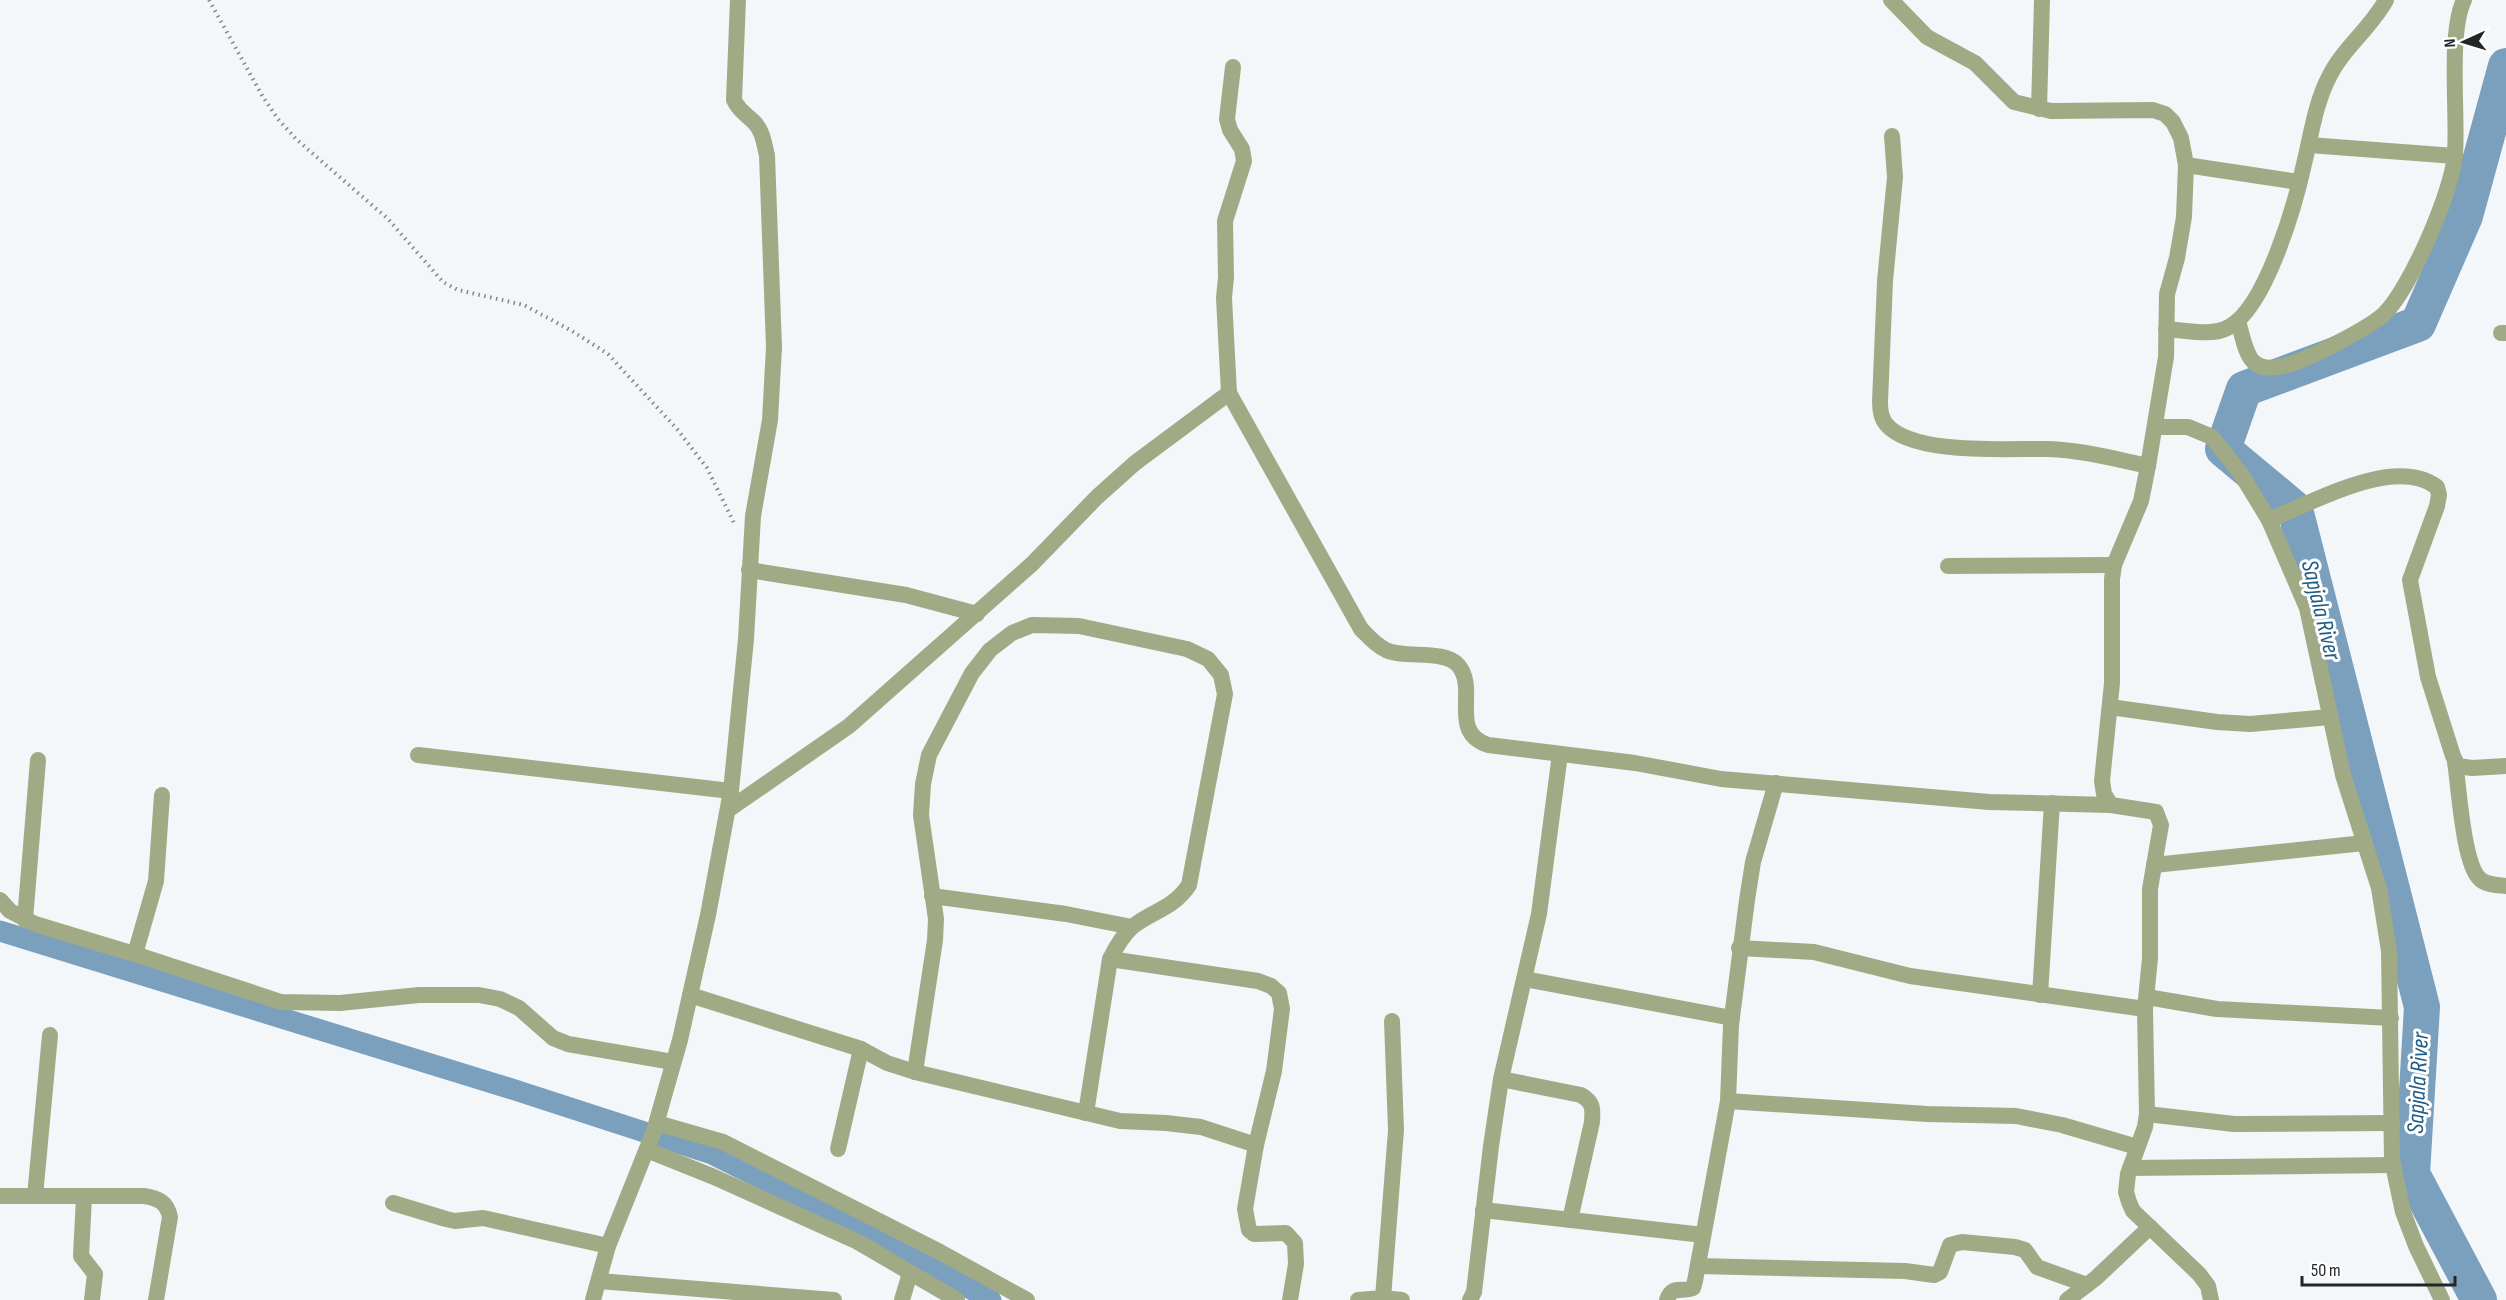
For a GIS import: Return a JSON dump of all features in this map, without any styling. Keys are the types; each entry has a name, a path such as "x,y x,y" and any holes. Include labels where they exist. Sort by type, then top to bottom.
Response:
{"street":[{"path":"593,1300 608,1246 652,1137 673,1062 708,915 731,791 746,639 753,516 770,420 774,346 767,155 761,132 754,122 739,110 734,100 738,0"},
{"path":"1891,0 1928,36 1981,68 2014,102 2051,111 2153,110 2165,114 2173,122 2181,138 2186,165 2184,217 2177,258 2167,294 2164,380 2148,466 2135,519 2114,565 2112,579 2114,648 2102,782 2104,794 2111,805"},
{"path":"2039,109 2042,0"},
{"path":"2166,329 2208,332 2228,328 2246,315 2260,292 2275,259 2299,182 2320,99 2329,76 2386,0"},
{"path":"2238,321 2250,361 2258,367 2269,369 2288,365 2308,357 2383,315 2404,286 2430,235 2455,156 2457,33 2464,0"},
{"path":"1233,67 1227,119 1230,130 1242,148 1244,161 1225,221 1224,298 1229,393 1361,629 1374,644 1399,654 1443,657 1455,662 1463,671 1466,720 1471,735 1477,742 1635,762 1721,779 1989,802 2111,805 2150,809 2160,817 2161,825 2150,889 2150,958 2146,1003 2147,1114 2145,1127 2130,1168 2126,1192 2133,1211 2199,1274 2208,1286 2211,1300"},
{"path":"1892,136 1895,177 1885,281 1880,402 1881,414 1886,424 1898,434 1917,441 1978,449 2049,449 2086,453 2148,466"},
{"path":"2309,145 2455,156"},
{"path":"2186,165 2299,182"},
{"path":"728,810 849,726 1032,564 1097,497 1135,463 1229,393"},
{"path":"2155,427 2188,427 2212,436 2276,517 2307,608 2343,775 2379,888 2389,951 2393,1165 2403,1212 2416,1246 2442,1300"},
{"path":"2276,517 2364,482 2400,475 2423,480 2438,487 2437,507 2410,580 2428,677 2455,762 2468,855 2473,870 2487,884 2506,886"},
{"path":"749,562 906,595 977,614"},
{"path":"1948,566 2114,565"},
{"path":"915,1072 935,940 936,919 921,815 923,783 929,755 972,672 990,650 1012,633 1032,625 1079,626 1187,649 1208,659 1221,675 1225,694 1189,885 1181,897 1132,927 1118,943 1110,959 1086,1113"},
{"path":"2110,707 2217,722 2250,724 2330,717"},
{"path":"1470,1300 1474,1292 1501,1079 1539,914 1560,754"},
{"path":"418,755 731,791"},
{"path":"25,920 38,760"},
{"path":"2455,762 2463,768 2506,766"},
{"path":"1667,1300 1672,1290 1676,1288 1688,1290 1693,1288 1698,1266 1728,1101 1732,1018 1739,948 1753,862 1776,783"},
{"path":"135,954 156,881 162,795"},
{"path":"2040,994 2052,804"},
{"path":"2154,865 2364,843"},
{"path":"932,896 1066,914 1132,927"},
{"path":"0,900 10,911 25,920 281,1002 340,1003 419,995 479,995 500,999 519,1008 553,1038 568,1044 673,1062"},
{"path":"1739,948 1814,952 1910,976 2040,994 2227,1010 2391,1018"},
{"path":"1110,959 1258,981 1272,986 1279,993 1282,1009 1274,1071 1256,1145 1245,1220 1249,1230 1254,1234 1278,1232 1291,1236 1295,1242 1296,1264 1290,1300"},
{"path":"1525,979 1732,1018"},
{"path":"690,995 861,1049 887,1063 915,1072 1120,1121 1192,1126 1256,1145"},
{"path":"1383,1298 1396,1130 1392,1021"},
{"path":"34,1196 50,1035"},
{"path":"838,1149 861,1049"},
{"path":"1501,1079 1581,1095 1590,1100 1593,1108 1592,1122 1570,1220"},
{"path":"1728,1101 1927,1114 2016,1116 2062,1125 2137,1147"},
{"path":"2147,1114 2234,1124 2391,1123"},
{"path":"652,1137 714,1177 858,1242 957,1300"},
{"path":"652,1137 723,1142 940,1252 1028,1300"},
{"path":"2130,1168 2393,1165"},
{"path":"0,1196 144,1196 154,1197 163,1202 168,1208 169,1230 156,1300"},
{"path":"84,1197 81,1256 95,1274 92,1300"},
{"path":"393,1203 455,1221 483,1218 608,1246"},
{"path":"1483,1210 1703,1235"},
{"path":"2067,1300 2150,1227"},
{"path":"1698,1266 1905,1272 1934,1275 1940,1272 1950,1245 1962,1242 2025,1250 2037,1267 2086,1285"},
{"path":"902,1300 910,1273"},
{"path":"598,1281 834,1300"},
{"path":"1358,1300 1383,1298 1402,1300"}],"path":[{"path":"209,0 278,119 296,139 388,219 443,282 458,290 524,306 572,331 608,354 677,429 707,468 749,562"}],"waterway":[{"name":"Sapjala River","path":"2479,1300 2412,1174 2422,1007 2295,509 2223,449 2244,389 2418,324 2465,216 2506,66"},
{"path":"0,931 515,1090 712,1154 840,1218 991,1300"}]}
